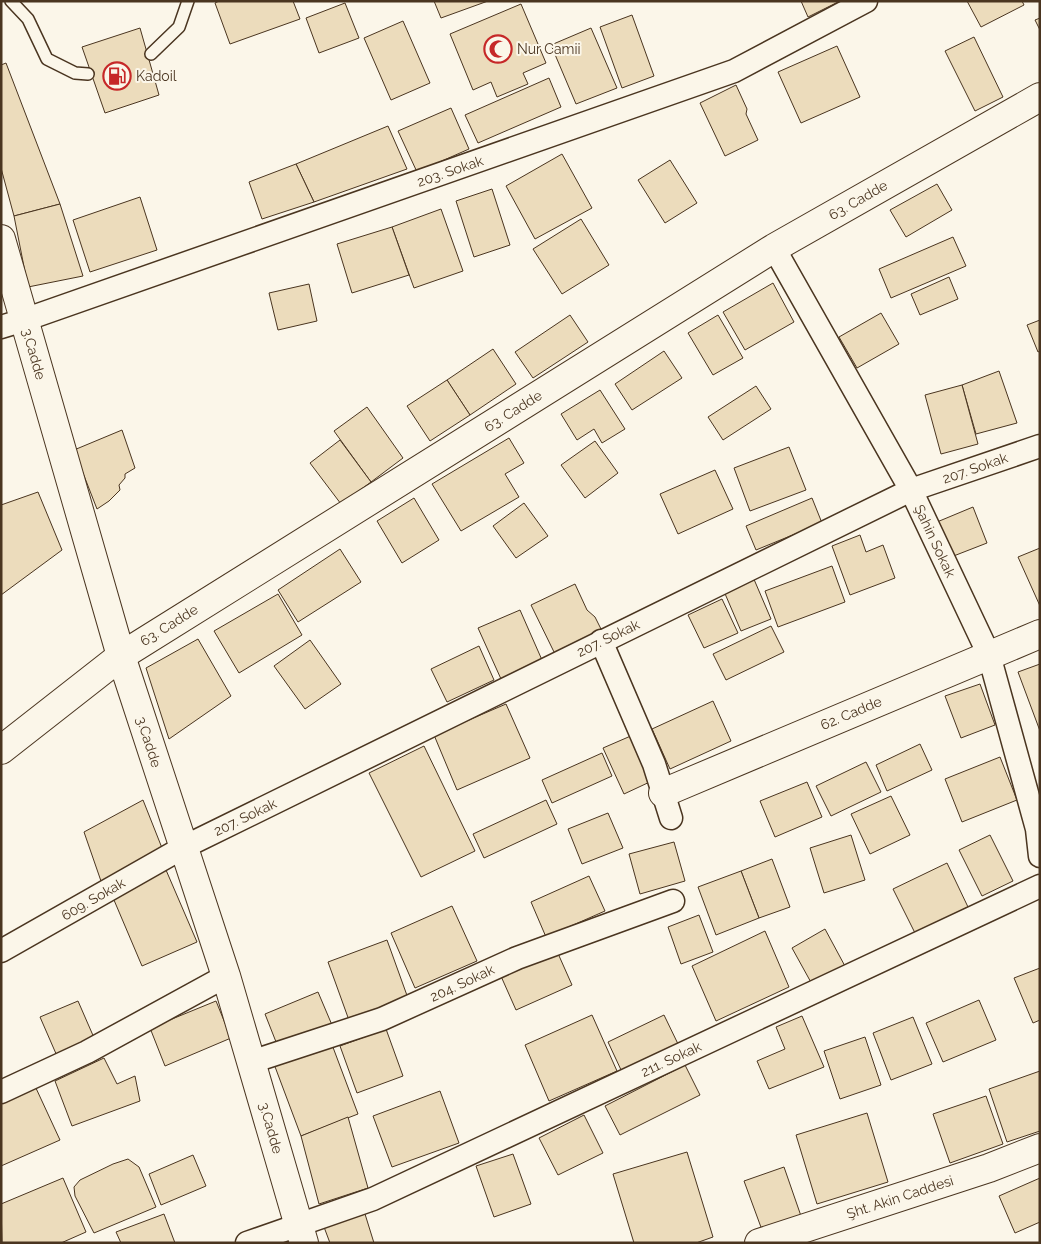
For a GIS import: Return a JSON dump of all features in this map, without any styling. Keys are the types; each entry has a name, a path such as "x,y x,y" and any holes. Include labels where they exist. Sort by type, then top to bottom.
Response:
{"street":[{"name":"203. Sokak","path":"13,323 734,71 866,1"},
{"name":"63. Cadde","path":"1,750 121,656 774,248 1040,97"},
{"name":"3.Cadde","path":"1,240 13,323 226,976 302,1233"},
{"name":"Şahin Sokak","path":"774,248 911,490 989,655 1037,829 1040,856"},
{"name":"207. Sokak","path":"184,847 911,490 1040,446"},
{"name":"62. Cadde","path":"667,806 989,655 1040,634"},
{"path":"601,641 654,764 667,806"},
{"name":"609. Sokak","path":"1,951 184,847"},
{"name":"211. Sokak","path":"247,1243 302,1233 1040,886"},
{"name":"204. Sokak","path":"251,1062 382,1019 517,958 672,901"},
{"path":"1,1092 88,1052 226,976"},
{"name":"Şht. Akin Caddesi","path":"759,1243 989,1168 1040,1148"}],"lane":[{"path":"11,1 28,19 47,59 75,73 88,74"},
{"path":"151,54 179,28 188,1"}],"building":[{"path":"219,1 293,1 300,19 230,44 215,3"},
{"path":"434,1 488,1 441,18"},
{"path":"801,1 840,1 808,17"},
{"path":"967,1 1022,1 1024,5 981,27"},
{"path":"345,3 359,38 319,53 306,18"},
{"name":"Nur Camii","path":"521,4 546,63 523,73 528,84 497,97 491,82 473,90 450,34"},
{"path":"632,15 654,76 622,88 600,27"},
{"path":"1040,18 1040,30 1035,20"},
{"path":"403,21 430,83 391,100 364,38"},
{"path":"140,28 159,95 105,113 82,47"},
{"path":"591,28 617,88 576,104 551,45"},
{"path":"974,37 1003,97 975,111 945,51"},
{"path":"837,46 860,97 801,123 778,72"},
{"path":"6,63 60,204 14,216 1,168 1,65"},
{"path":"549,78 561,107 478,143 465,115"},
{"path":"736,85 758,140 725,156 700,103"},
{"path":"451,108 469,149 417,172 398,131"},
{"path":"388,126 407,169 314,202 296,164"},
{"path":"562,154 592,208 535,239 506,186"},
{"path":"670,160 697,203 665,223 638,180"},
{"path":"296,164 314,202 262,219 249,182"},
{"path":"937,184 952,210 906,237 890,210"},
{"path":"492,189 510,245 474,257 456,201"},
{"path":"140,197 157,250 90,272 73,220"},
{"path":"60,204 83,276 28,287 14,216"},
{"path":"441,209 463,271 414,288 392,227"},
{"path":"581,219 609,265 562,294 533,249"},
{"path":"392,227 409,275 352,293 337,244"},
{"path":"953,237 966,266 891,298 879,269"},
{"path":"949,277 958,299 920,315 911,294"},
{"path":"773,283 794,322 745,350 723,312"},
{"path":"309,284 317,321 278,330 269,293"},
{"path":"881,313 899,344 857,368 839,337"},
{"path":"570,315 588,342 533,378 515,352"},
{"path":"718,315 743,358 713,375 688,333"},
{"path":"1040,320 1040,351 1038,352 1027,325"},
{"path":"493,349 516,384 470,415 447,380"},
{"path":"664,351 682,378 632,410 615,384"},
{"path":"999,371 1017,423 976,434 962,385"},
{"path":"447,380 470,415 430,441 407,406"},
{"path":"962,385 978,444 941,454 925,395"},
{"path":"756,386 771,409 723,440 708,417"},
{"path":"600,390 625,429 602,443 594,429 577,440 561,414"},
{"path":"367,407 403,458 371,482 334,431"},
{"path":"122,430 135,468 125,474 125,478 119,485 120,490 97,509 74,450"},
{"path":"509,438 524,463 505,474 519,497 461,531 432,484"},
{"path":"340,440 371,482 341,504 310,463"},
{"path":"595,441 618,473 585,498 561,465"},
{"path":"789,447 806,490 750,511 734,468"},
{"path":"715,470 733,509 678,534 660,494"},
{"path":"38,492 62,550 1,595 1,505"},
{"path":"414,498 439,540 402,563 377,521"},
{"path":"812,498 822,523 756,550 746,526"},
{"path":"524,503 548,536 516,558 493,526"},
{"path":"973,507 987,543 951,557 937,522"},
{"path":"860,535 866,552 883,545 895,578 850,595 832,546"},
{"path":"1040,548 1040,606 1018,557"},
{"path":"340,549 361,582 298,622 278,590"},
{"path":"832,566 845,602 778,627 765,591"},
{"path":"753,577 771,619 741,631 723,589"},
{"path":"575,584 587,610 595,617 602,631 555,654 531,605"},
{"path":"278,594 302,635 239,673 214,631"},
{"path":"722,599 738,633 704,648 688,615"},
{"path":"520,610 542,660 501,679 478,628"},
{"path":"771,626 784,652 726,680 713,654"},
{"path":"198,639 231,696 169,739 146,668"},
{"path":"310,640 341,684 305,709 274,666"},
{"path":"479,646 494,680 447,702 431,669"},
{"path":"1040,664 1040,731 1018,672"},
{"path":"980,684 995,725 961,738 945,696"},
{"path":"713,701 731,741 670,769 652,729"},
{"path":"506,704 530,758 457,790 434,735"},
{"path":"633,735 654,780 624,794 603,748"},
{"path":"920,744 932,770 887,791 876,765"},
{"path":"424,746 475,851 421,877 369,773"},
{"path":"602,753 612,776 552,803 542,780"},
{"path":"1000,757 1017,800 962,822 945,779"},
{"path":"866,762 881,792 831,816 816,786"},
{"path":"807,782 822,817 775,837 760,801"},
{"path":"891,796 910,835 870,854 851,814"},
{"path":"143,800 162,848 102,884 84,832"},
{"path":"546,800 557,824 484,858 473,834"},
{"path":"608,813 623,848 582,864 568,829"},
{"path":"851,835 865,880 824,893 810,848"},
{"path":"990,835 1013,881 982,896 959,850"},
{"path":"674,842 685,881 640,894 629,854"},
{"path":"772,859 790,907 759,918 741,871"},
{"path":"947,863 968,907 915,933 893,889"},
{"path":"166,870 197,942 142,966 111,893"},
{"path":"741,871 759,918 716,935 698,887"},
{"path":"589,876 605,911 546,937 531,902"},
{"path":"452,906 477,961 415,988 391,933"},
{"path":"699,915 713,952 681,964 668,927"},
{"path":"825,929 846,968 813,986 792,948"},
{"path":"765,931 789,987 716,1021 692,966"},
{"path":"387,940 409,1001 350,1023 328,962"},
{"path":"556,949 572,985 516,1010 500,974"},
{"path":"1040,968 1040,1020 1033,1023 1014,978"},
{"path":"318,992 332,1025 278,1047 265,1014"},
{"path":"979,1000 996,1040 943,1062 926,1023"},
{"path":"78,1001 95,1040 57,1056 40,1017"},
{"path":"216,1001 231,1038 165,1066 150,1028"},
{"path":"592,1015 617,1071 549,1101 525,1045"},
{"path":"664,1015 679,1046 622,1072 608,1042"},
{"path":"802,1016 824,1067 769,1089 757,1061 785,1049 776,1027"},
{"path":"913,1017 932,1064 891,1080 873,1033"},
{"path":"386,1029 403,1076 357,1093 340,1046"},
{"path":"865,1037 881,1085 840,1099 824,1051"},
{"path":"331,1042 358,1114 301,1136 274,1064"},
{"path":"104,1058 117,1084 135,1076 140,1101 72,1126 55,1081"},
{"path":"685,1065 700,1095 620,1135 605,1106"},
{"path":"1040,1071 1040,1131 1007,1142 989,1089"},
{"path":"35,1086 60,1140 1,1166 1,1102"},
{"path":"440,1091 459,1143 392,1167 373,1116"},
{"path":"986,1096 1003,1144 950,1163 933,1114"},
{"path":"867,1113 888,1182 817,1204 796,1135"},
{"path":"584,1115 603,1153 558,1175 539,1138"},
{"path":"348,1117 368,1188 319,1204 301,1136"},
{"path":"687,1152 713,1237 696,1243 634,1243 613,1174"},
{"path":"513,1154 531,1204 494,1217 476,1166"},
{"path":"193,1155 206,1186 161,1205 149,1174"},
{"path":"128,1159 139,1167 156,1207 94,1233 75,1196 74,1187 80,1180"},
{"path":"784,1167 801,1216 762,1230 744,1181"},
{"path":"63,1178 86,1232 61,1243 2,1243 1,1204"},
{"path":"1040,1178 1040,1222 1015,1233 999,1196"},
{"path":"164,1214 175,1243 121,1243 116,1232"},
{"path":"365,1214 374,1243 330,1243 324,1227"}],"place":[{"name":"Nur Camii","path":"498,49"},
{"name":"Kadoil","path":"117,76"}]}
